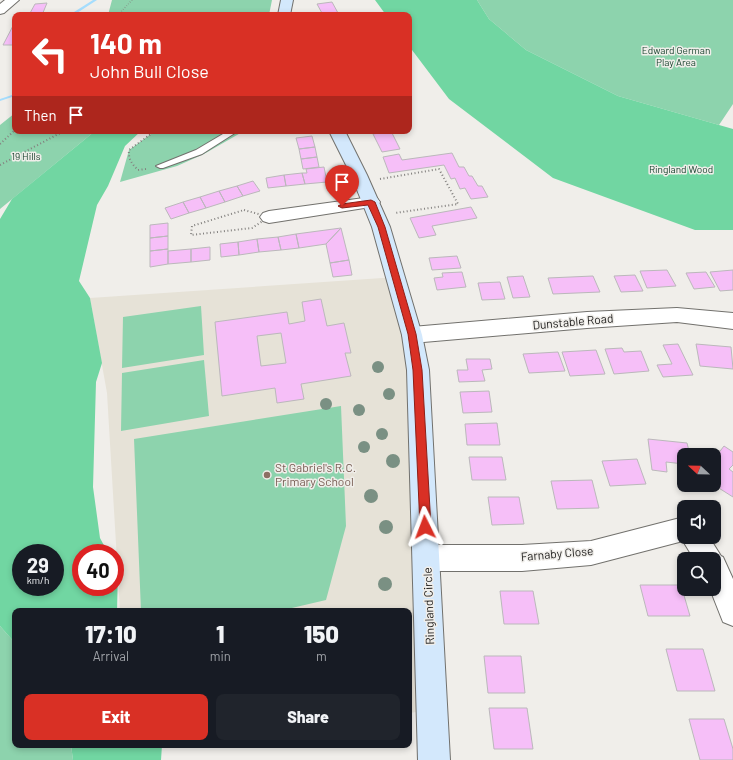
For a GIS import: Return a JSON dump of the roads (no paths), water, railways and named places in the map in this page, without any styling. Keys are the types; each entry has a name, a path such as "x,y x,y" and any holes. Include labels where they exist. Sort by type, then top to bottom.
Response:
{"street":[{"path":"0,10 13,0"},
{"path":"285,12 287,0"},
{"name":"Ringland Circle","path":"339,134 370,200 397,277 412,334 418,370 427,558 434,760"},
{"path":"269,217 370,200"},
{"name":"Dunstable Road","path":"412,334 586,320 677,315 733,321"},
{"name":"Farnaby Close","path":"427,558 492,559 591,553 677,530"},
{"path":"721,583 733,612"}],"lane":[{"path":"160,166 199,152 229,134"}],"waterway":[{"path":"77,12 95,0"},
{"path":"0,100 12,96"}],"place":[{"name":"St Gabriel's R.C. Primary School","path":"267,475"}],"park label":[{"name":"Edward German Play Area","path":"676,56"},
{"name":"19 Hills","path":"26,156"},
{"name":"Ringland Wood","path":"681,169"}]}
